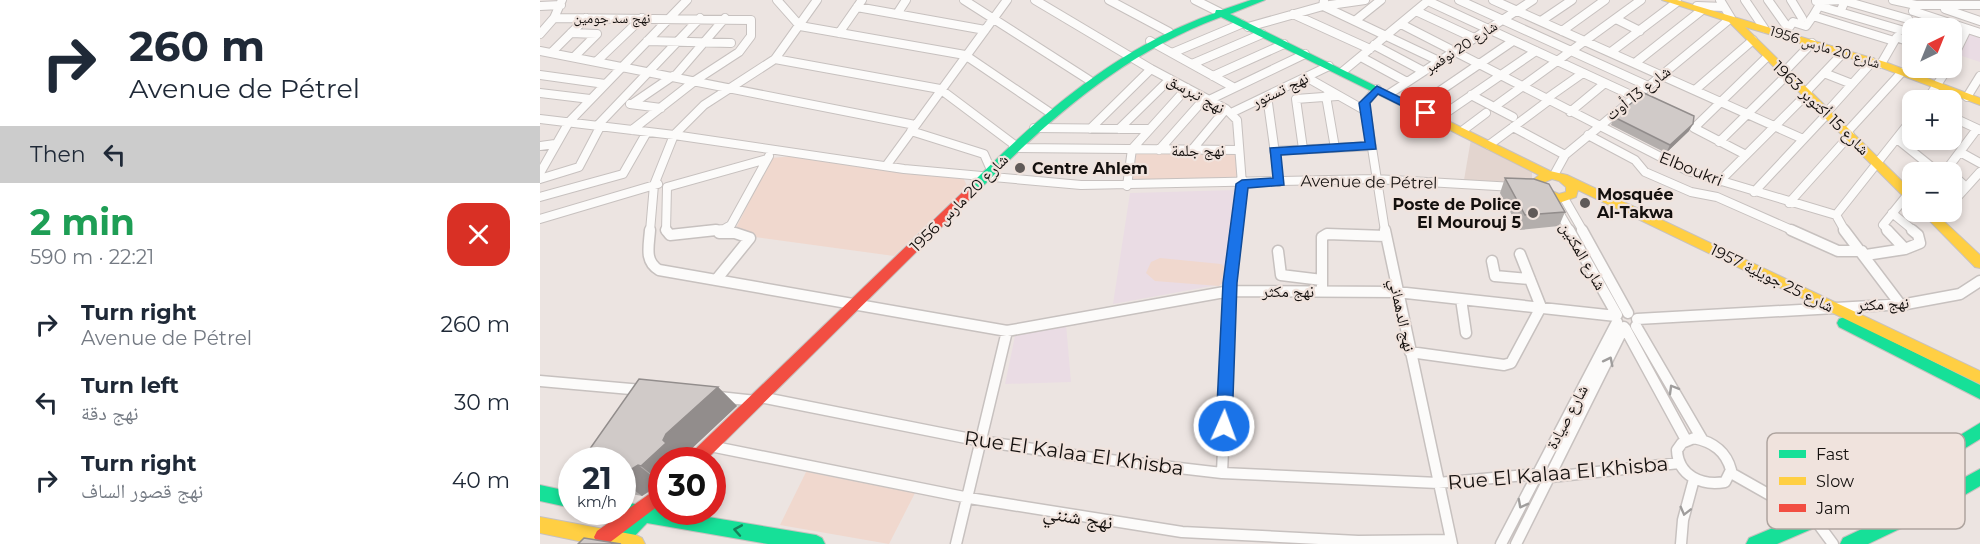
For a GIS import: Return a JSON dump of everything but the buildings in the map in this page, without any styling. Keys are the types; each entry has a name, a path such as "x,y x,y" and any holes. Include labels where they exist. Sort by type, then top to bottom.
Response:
{"street":[{"path":"540,173 569,122 687,0"},
{"path":"777,0 800,26 965,55 1049,112"},
{"path":"654,185 674,135 698,111 775,59 817,0"},
{"path":"839,33 862,0"},
{"path":"897,14 906,0"},
{"path":"964,0 1089,80"},
{"path":"886,166 1007,0"},
{"name":"نهج تبرسق","path":"1035,0 1151,69 1228,111 1238,125 1242,184 1230,291 1222,473"},
{"path":"1109,0 1168,32"},
{"path":"1195,0 1219,12"},
{"name":"شارع 20 مارس 1956","path":"710,446 1049,112 1089,80 1150,41 1219,12 1260,0"},
{"path":"1172,53 1244,25 1293,14 1324,3 1365,0"},
{"path":"1356,20 1381,0"},
{"path":"1342,72 1429,0 1633,96"},
{"path":"1458,0 1648,86"},
{"path":"1494,0 1803,139"},
{"name":"شارع 20 نوفمبر","path":"1383,92 1407,82 1533,0"},
{"path":"1540,21 1572,0"},
{"path":"1562,31 1605,0"},
{"path":"1494,107 1641,0"},
{"path":"1745,0 1764,28"},
{"path":"1768,0 1786,31 1794,22 1810,21"},
{"path":"1791,0 1802,18"},
{"path":"1840,12 1845,0"},
{"path":"1817,2 1845,0 1905,18"},
{"path":"1893,0 1936,18"},
{"path":"540,6 561,2"},
{"path":"540,34 554,18 561,2"},
{"path":"1810,21 1817,2"},
{"path":"1817,2 1902,38"},
{"path":"1324,3 1439,61"},
{"path":"1611,52 1683,4"},
{"path":"1635,63 1683,4"},
{"name":"شارع 20 مارس 1956","path":"1683,4 1725,8 1764,28 1786,31 1812,43 1902,72"},
{"path":"1935,6 1980,21"},
{"path":"857,7 985,30"},
{"path":"1914,8 1978,7"},
{"name":"شارع 15 أكتوبر 1963","path":"1725,8 1768,56 1902,188"},
{"name":"شارع 13 أوت","path":"1555,176 1565,155 1633,96 1662,75 1725,8"},
{"path":"1909,18 1914,8"},
{"path":"1416,11 1474,38"},
{"name":"شارع 25 جويلية 1957","path":"1219,12 1489,145 1980,378"},
{"path":"1293,14 1424,71"},
{"name":"نهج سد جومين","path":"554,18 751,20 749,40 739,52 696,80"},
{"path":"551,53 586,18"},
{"path":"597,61 642,18"},
{"path":"540,178 579,166 598,126 700,18"},
{"path":"632,104 674,76 707,42 725,18"},
{"path":"1780,18 1802,18 1897,36"},
{"path":"1616,19 1640,31"},
{"name":"Elboukri","path":"1401,24 1672,164 1719,182 1836,215"},
{"path":"1962,27 1980,33"},
{"path":"1754,192 1852,84 1877,63 1902,28"},
{"path":"1962,38 1967,29"},
{"path":"571,33 597,34 574,57"},
{"path":"1192,64 1262,34"},
{"path":"1695,90 1753,40"},
{"path":"647,41 731,43"},
{"path":"1150,41 1233,87"},
{"path":"1415,108 1513,41"},
{"path":"1719,142 1812,43"},
{"path":"1213,76 1284,44"},
{"path":"540,51 696,80 913,128 984,154 988,174"},
{"path":"1437,119 1536,51"},
{"path":"1719,182 1776,127 1843,53"},
{"path":"1159,150 1207,99 1305,54"},
{"path":"1746,155 1694,128 1768,56"},
{"path":"1361,57 1407,82"},
{"path":"775,59 940,89 1015,147"},
{"name":"نهج تستور","path":"1228,111 1267,96 1329,66"},
{"path":"1090,129 1151,69"},
{"path":"1789,203 1902,72"},
{"path":"1489,145 1583,73"},
{"path":"1824,73 1852,84"},
{"path":"540,75 605,84"},
{"path":"1963,99 1980,76"},
{"path":"1306,77 1366,111 1367,99 1383,92"},
{"name":"شارع 20 مارس 1956","path":"1919,78 1938,85 1963,99"},
{"path":"1934,90 1942,78"},
{"path":"1119,129 1170,79"},
{"path":"632,130 696,80"},
{"path":"1570,112 1605,83"},
{"path":"1127,186 1132,149 1187,88"},
{"path":"540,93 590,99"},
{"path":"1471,95 1513,117"},
{"path":"1267,96 1279,182"},
{"path":"1326,96 1335,148"},
{"path":"1303,149 1296,101 1300,97 1337,96"},
{"path":"619,102 661,108"},
{"path":"1191,151 1228,111"},
{"name":"نهج الدهماني","path":"1366,111 1375,179 1397,292 1451,542"},
{"path":"1462,132 1486,113"},
{"name":"Avenue de Pétrel","path":"540,119 674,135 886,166 988,174 1082,185 1242,184 1375,179 1544,192"},
{"path":"1952,162 1978,129 1962,122"},
{"path":"1513,127 1565,155"},
{"path":"1034,128 1149,129"},
{"path":"540,197 622,174 647,132"},
{"path":"1899,304 1864,253 1838,222 1836,215 1902,132"},
{"path":"1588,135 1635,160 1645,172 1691,192 1717,197 1838,251 1864,253 1905,249 1920,243 1920,238 1892,213"},
{"path":"1897,139 1926,162"},
{"path":"540,146 555,144"},
{"path":"1274,151 1372,146"},
{"name":"نهج جلمة","path":"1015,147 1239,150"},
{"path":"768,158 728,227 670,235 666,233 667,187 785,151"},
{"path":"1960,152 1980,163"},
{"path":"540,219 654,185 768,158"},
{"path":"1962,187 1964,190 1980,172"},
{"path":"1555,176 1569,194 1544,192 1539,180 1555,176"},
{"name":"نهج مكثر","path":"654,185 648,258 651,265 659,270 1008,331 1230,291 1397,292 1540,307 1625,322 1813,307 1899,304 1942,299 1960,294 1980,281"},
{"name":"شارع المكنين","path":"1544,192 1625,322 1702,439"},
{"name":"شارع 25 جويلية 1957","path":"1569,194 1813,307 1980,392"},
{"name":"شارع المكنين","path":"1569,194 1628,313 1625,322 1686,440"},
{"path":"1902,204 1883,225 1905,249"},
{"path":"1942,222 1980,263"},
{"path":"666,240 729,232 750,238 716,280"},
{"path":"1322,291 1320,240 1324,235 1386,236"},
{"path":"1278,251 1281,275 1322,280"},
{"path":"1410,352 1504,365 1514,358 1540,307 1520,254"},
{"path":"1492,261 1495,276 1530,279"},
{"path":"1461,299 1466,333"},
{"name":"شارع صيادة","path":"1501,544 1538,474 1625,322"},
{"name":"شارع صيادة","path":"1516,544 1551,477 1625,322"},
{"path":"956,544 1008,331"},
{"path":"540,381 656,391"},
{"name":"Rue El Kalaa El Khisba","path":"702,396 758,399 981,441 1093,458 1222,473 1438,483 1538,474 1551,477 1679,463"},
{"path":"1965,442 1980,430"},
{"path":"1702,439 1726,455 1731,473 1725,482 1718,485 1694,479 1679,463 1677,449 1686,440 1702,439"},
{"name":"نهج شنني","path":"710,446 969,498 1182,532 1358,541 1451,542"},
{"path":"1731,473 1767,493"},
{"path":"1965,486 1980,477"},
{"path":"1681,544 1683,520 1694,479"},
{"path":"540,493 558,497"},
{"path":"636,512 816,544"},
{"path":"540,525 608,541 636,544"},
{"path":"608,541 622,525"},
{"path":"1755,544 1795,529"},
{"path":"1822,529 1833,544"},
{"path":"1849,544 1881,529"}],"shaded area":[{"path":"1968,30 1980,34 1980,62 1962,56 1962,42"},
{"path":"1471,139 1532,170 1532,183 1464,180"},
{"path":"1137,150 1239,152 1241,175 1228,179 1132,181"},
{"path":"794,156 963,177 967,186 894,256 733,234 771,158"},
{"path":"1237,190 1228,283 1113,304 1130,193"},
{"path":"1160,258 1221,264 1226,268 1225,281 1219,286 1155,281 1146,273 1151,262"},
{"path":"1066,324 1071,382 1005,384 1015,336"},
{"path":"806,472 915,493 889,544 780,525"}],"traffic: fast":[{"path":"972,190 1038,125 1102,74 1173,33 1260,0"},
{"path":"1219,12 1432,117"},
{"path":"1844,323 1980,392"},
{"path":"1965,440 1980,430"},
{"path":"1965,486 1980,477"},
{"path":"540,493 558,497"},
{"path":"618,541 648,510"},
{"path":"636,512 816,544"},
{"path":"1755,544 1792,529"},
{"path":"1849,544 1881,529"}],"traffic: slow":[{"path":"1667,0 1881,64 1980,102"},
{"path":"1732,19 1902,188"},
{"path":"1432,117 1548,175"},
{"path":"1551,175 1563,178 1572,186 1572,194 1559,199 1541,191 1539,180 1551,175"},
{"path":"1563,178 1980,378"},
{"path":"1937,222 1980,263"},
{"path":"540,525 636,544"}],"traffic: jam":[{"path":"708,447 972,190"},
{"path":"603,537 648,503"}],"place":[{"name":"Centre Ahlem","path":"1020,168"},
{"name":"Mosquée Al-Takwa","path":"1585,203"},
{"name":"Poste de Police El Mourouj 5","path":"1533,213"}],"route":[{"path":"1224,426 1230,283 1242,184 1279,182 1274,151 1372,146 1365,103 1370,94 1377,89 1426,113"}]}
